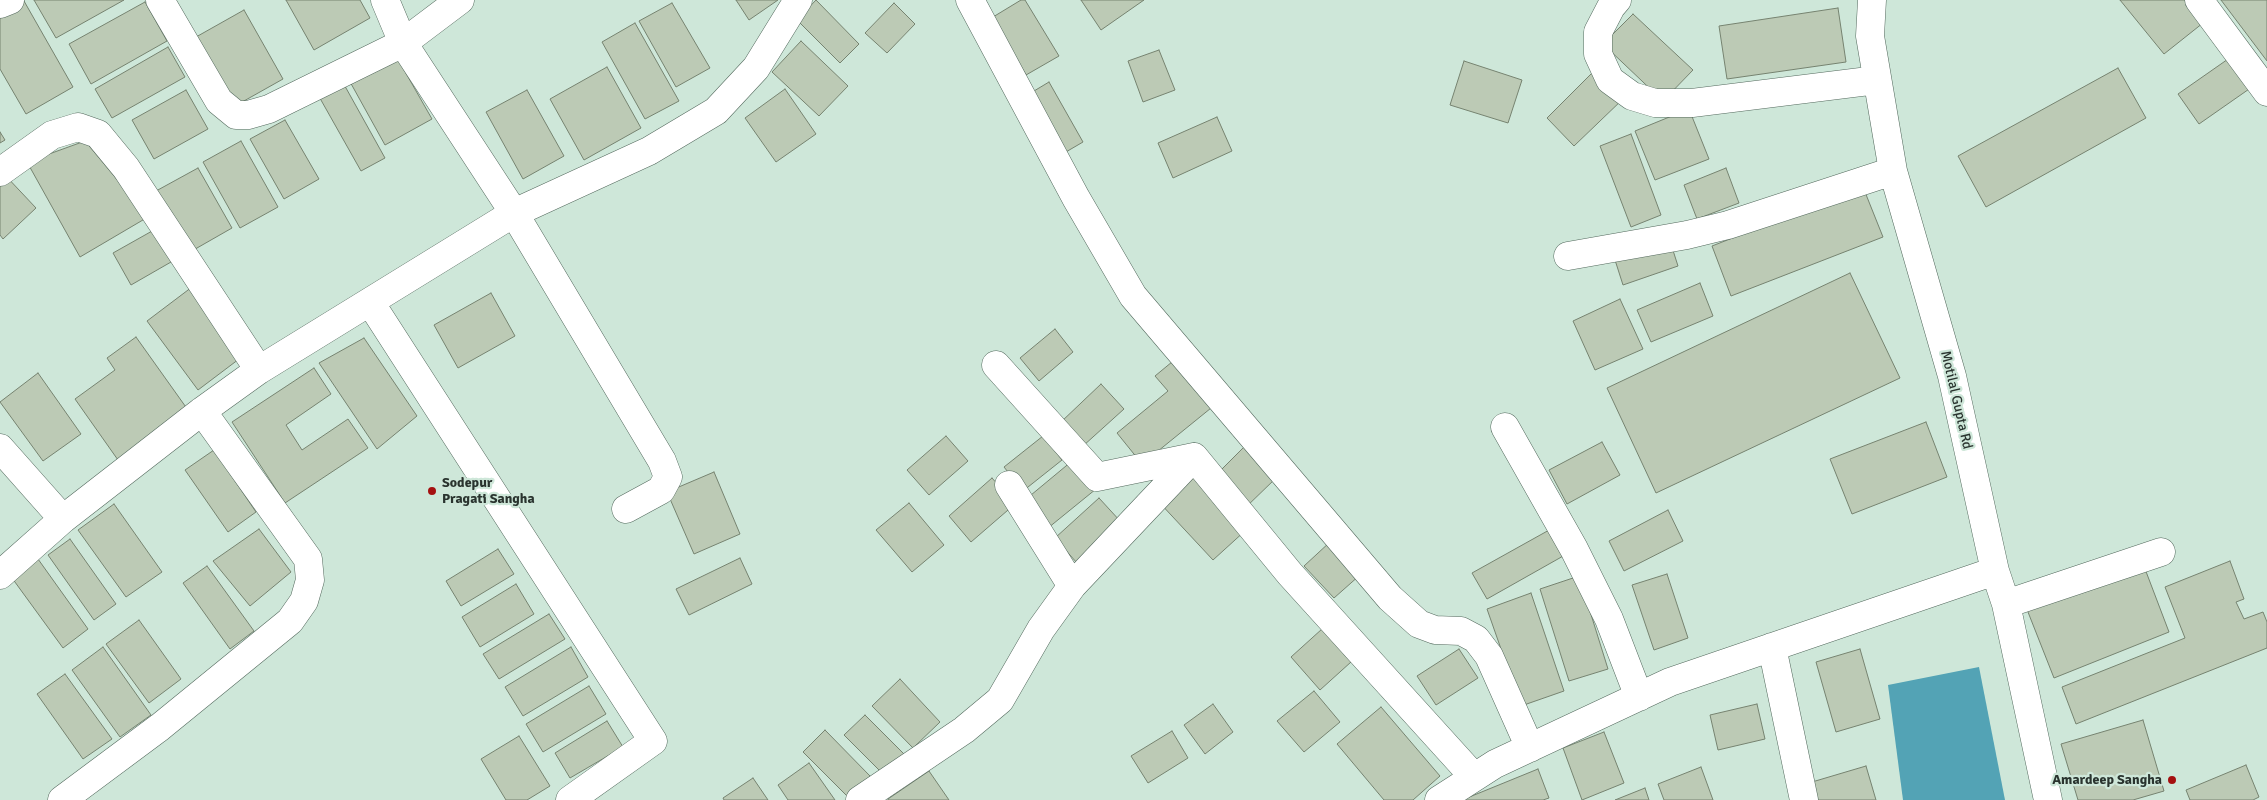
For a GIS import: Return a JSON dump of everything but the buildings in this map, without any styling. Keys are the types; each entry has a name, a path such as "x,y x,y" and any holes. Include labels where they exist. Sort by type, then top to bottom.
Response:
{"street":[{"path":"0,4 10,0"},
{"path":"160,0 219,101 236,115 248,115 269,109 403,43 460,0"},
{"path":"385,0 403,43 514,213 662,461 668,477 661,490 626,509"},
{"path":"0,574 63,518 202,411 259,370 514,213 649,152 716,111 756,68 798,0"},
{"path":"970,0 1076,198 1134,296 1390,598 1419,624 1435,630 1461,631 1476,639 1489,656 1530,748"},
{"path":"1617,0 1611,7 1598,32 1598,54 1610,80 1632,96 1655,103 1692,103 1877,80"},
{"name":"Motilal Gupta Rd","path":"1872,0 1870,36 1893,171 1952,376 1995,571 2006,604 2048,800"},
{"path":"2199,0 2267,92"},
{"path":"0,172 52,135 78,127 98,134 126,168 259,370"},
{"path":"1568,256 1687,235 1728,225 1893,171"},
{"path":"370,302 653,741 570,800"},
{"path":"996,365 1097,477 1194,458"},
{"path":"62,800 183,708 290,621 304,601 310,580 308,559 202,411"},
{"path":"1505,427 1574,549 1609,619 1639,697"},
{"path":"0,448 63,518"},
{"path":"1194,458 1290,574 1474,778"},
{"path":"860,800 964,730 1000,700 1042,629 1072,586 1194,458"},
{"path":"1009,485 1072,586"},
{"path":"2006,604 2161,552"},
{"path":"1439,800 1495,764 1670,682 1995,571"},
{"path":"1772,647 1804,800"}],"water":[{"path":"1979,667 2005,800 1903,800 1888,685"}],"place":[{"name":"Sodepur Pragati Sangha","path":"432,491"},
{"name":"Amardeep Sangha","path":"2172,780"}]}
